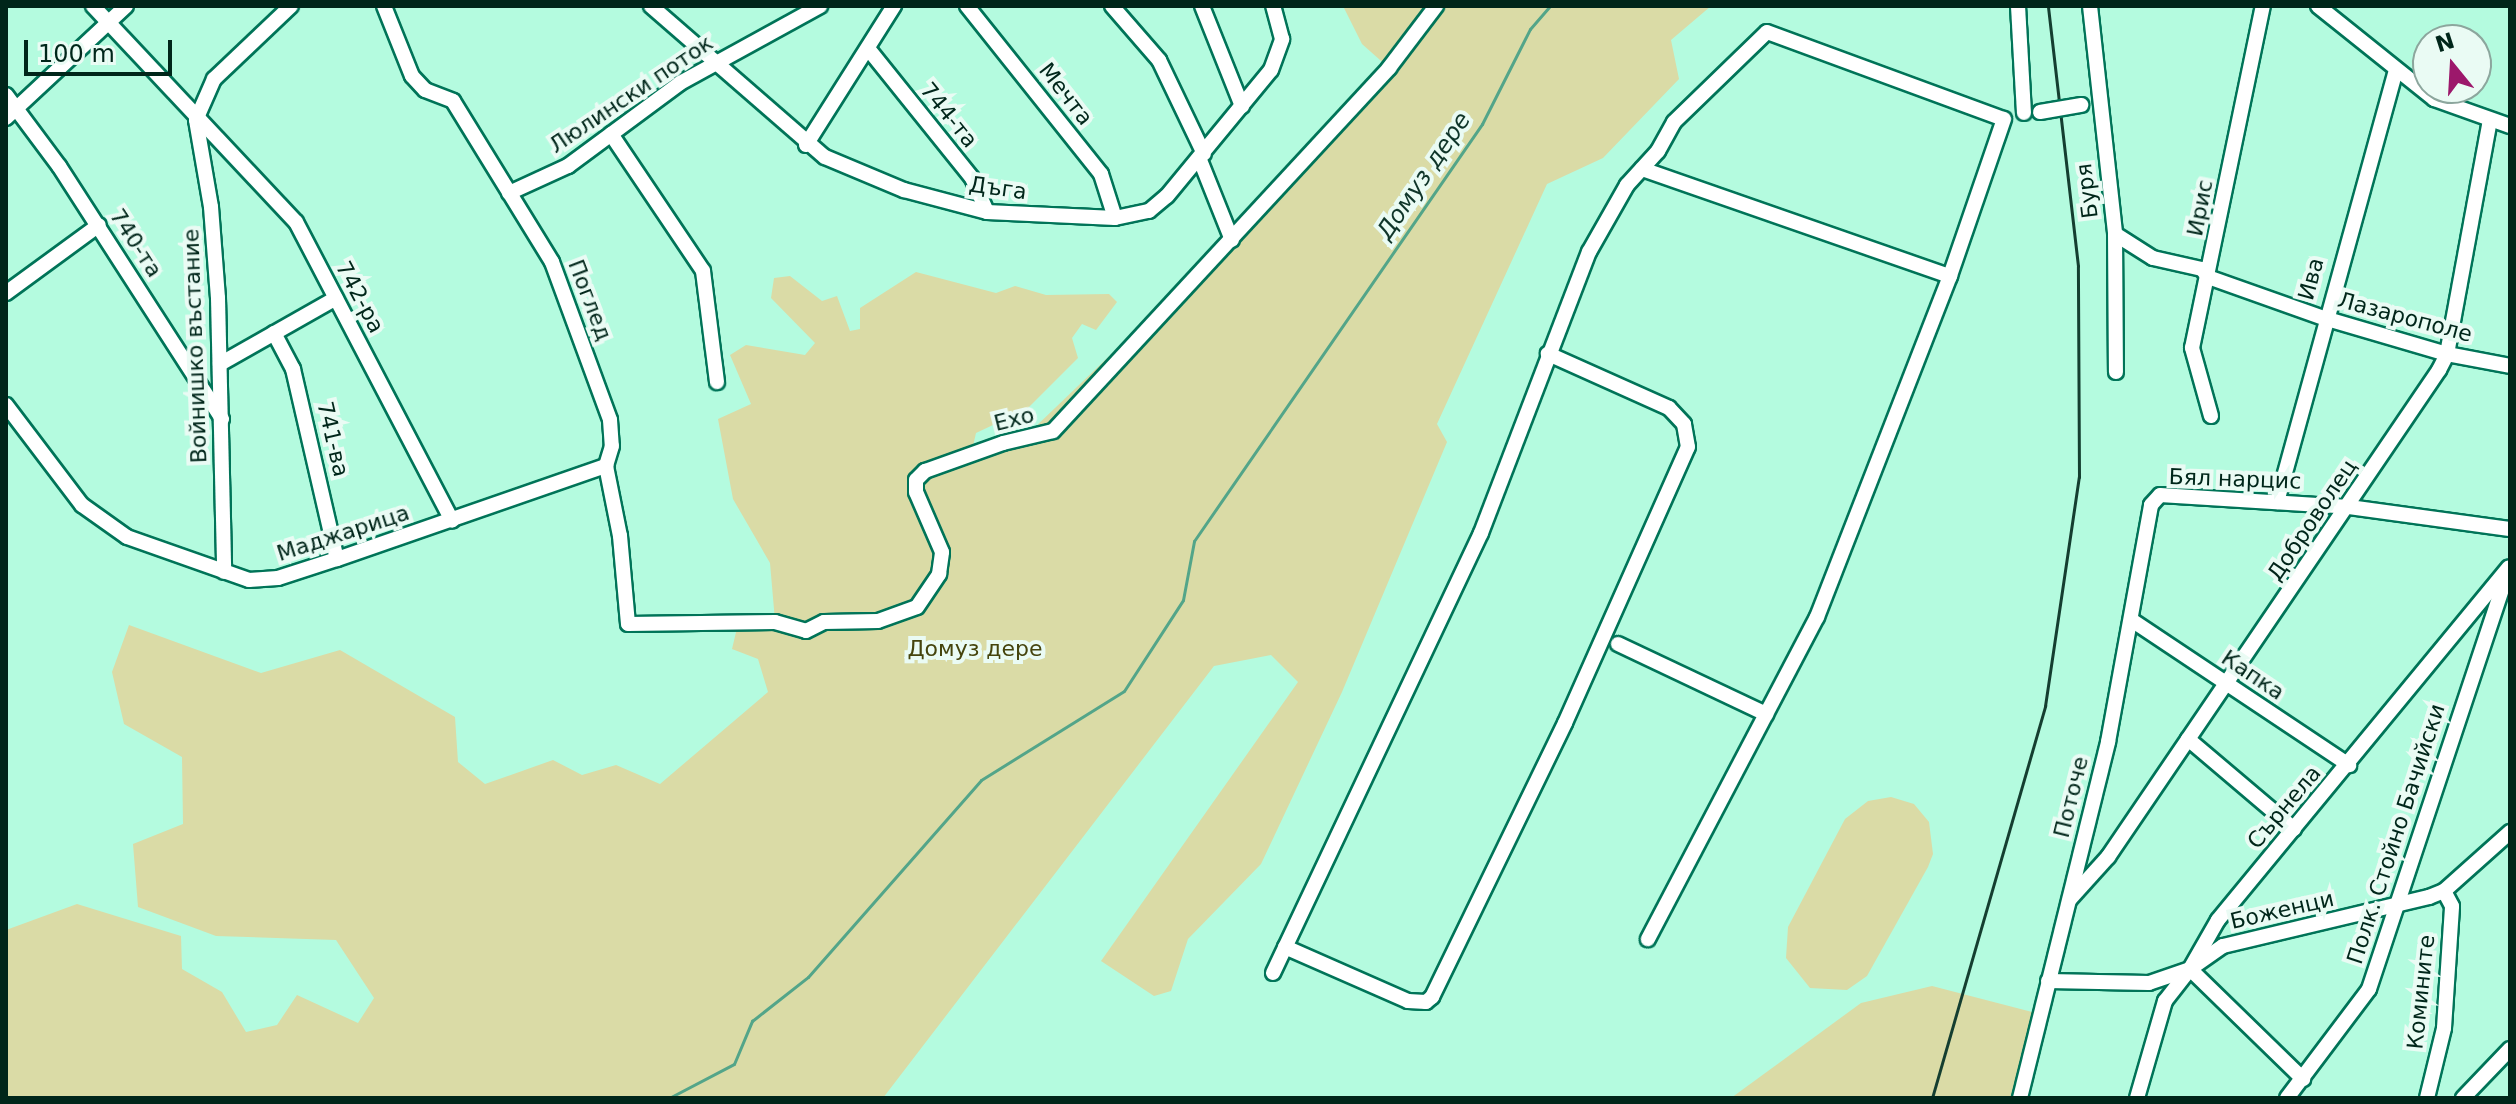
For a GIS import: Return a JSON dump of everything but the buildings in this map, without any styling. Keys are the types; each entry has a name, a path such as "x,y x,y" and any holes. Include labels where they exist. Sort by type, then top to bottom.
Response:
{"street":[{"name":"742-ра","path":"93,6 196,120 296,222 452,521"},
{"path":"6,118 126,6"},
{"path":"196,120 214,79 291,6"},
{"name":"Поглед","path":"384,6 412,76 425,90 453,101 552,262 606,402 612,435 606,466 620,536 624,613"},
{"name":"Дъга","path":"651,6 806,145 904,190 987,212 1115,218 1149,211 1202,157 1242,106 1280,52 1281,29 1273,6"},
{"name":"Люлински поток","path":"509,193 568,166 713,64 796,12 820,6"},
{"path":"806,145 870,51 894,6"},
{"name":"Мечта","path":"967,6 1101,174 1115,218"},
{"path":"1112,6 1159,60 1202,157 1232,240"},
{"path":"1202,6 1242,106"},
{"name":"Ехо","path":"624,613 628,624 775,622 806,631 824,622 878,621 917,607 939,574 942,552 916,492 916,480 925,471 990,448 1053,431 1389,68 1436,6"},
{"path":"2018,6 2032,112"},
{"name":"Буря","path":"2090,6 2115,234 2116,372"},
{"name":"Ирис","path":"2211,416 2192,348 2263,6"},
{"path":"2318,6 2434,99 2510,126"},
{"path":"1273,973 1481,533 1589,252 1627,185 1683,112 1767,32 2004,119 2099,99"},
{"name":"744-та","path":"870,51 972,178 987,212"},
{"name":"Ива","path":"2277,502 2324,318 2396,71"},
{"name":"740-та","path":"6,95 18,105 99,225 222,420"},
{"path":"1648,939 1817,617 1950,276 2004,119"},
{"name":"Войнишко въстание","path":"196,120 211,207 222,420 224,572"},
{"name":"Доброволец","path":"2070,900 2108,857 2349,507 2447,354 2490,120"},
{"path":"611,134 703,271 717,382"},
{"path":"1642,169 1950,276"},
{"path":"6,293 99,225"},
{"name":"Лазарополе","path":"2115,234 2153,258 2202,269 2208,277 2324,318 2447,354 2510,366"},
{"path":"220,364 336,298"},
{"name":"741-ва","path":"274,333 293,369 337,559"},
{"path":"1285,947 1408,1001 1426,1002 1432,997 1565,723 1682,462 1688,447 1684,424 1669,408 1548,354"},
{"name":"Маджарица","path":"6,405 82,505 127,537 249,580 278,578 606,466"},
{"name":"Бял нарцис","path":"2151,505 2160,495 2277,502 2349,507 2510,529"},
{"name":"Поточе","path":"2020,1098 2070,900 2133,621 2151,505"},
{"name":"Сърнела","path":"2137,1098 2165,1001 2190,969 2218,920 2349,765 2510,566"},
{"name":"Полк. Стойно Бачийски","path":"2287,1098 2369,989 2393,906 2510,566"},
{"name":"Капка","path":"2133,621 2349,765"},
{"path":"1618,644 1766,714"},
{"path":"2188,739 2294,829"},
{"name":"Боженци","path":"2048,981 2149,983 2190,969 2223,946 2444,891 2510,832"},
{"name":"Комините","path":"2427,1098 2444,1028 2452,906 2444,891"},
{"path":"2190,969 2303,1079"},
{"path":"2463,1098 2510,1049"}],"green space":[{"name":"Домуз дере","path":"1343,6 1711,6 1671,40 1679,79 1603,158 1547,184 1437,424 1447,442 1342,692 1261,864 1188,939 1171,991 1154,996 1101,961 1298,682 1271,655 1214,666 883,1098 6,1098 6,930 77,904 181,936 182,969 222,992 246,1032 277,1025 297,995 358,1023 374,998 336,940 216,936 138,907 133,844 183,824 182,757 124,724 112,672 129,625 261,673 340,650 455,717 458,762 485,784 553,760 582,775 616,765 660,784 768,692 758,659 732,649 737,628 775,621 770,563 733,499 718,419 751,404 730,355 746,345 805,355 815,343 771,298 774,278 790,276 822,301 837,296 850,331 860,329 860,308 916,272 996,293 1015,286 1046,295 1109,294 1117,302 1096,330 1082,324 1072,338 1078,358 1027,409 976,433 973,446 1031,431 1150,317 1389,68 1362,44"},
{"path":"1891,797 1914,804 1929,822 1933,854 1928,867 1867,976 1847,990 1810,988 1786,958 1788,927 1845,819 1868,801"},
{"path":"1932,986 2040,1014 2020,1098 1731,1098 1861,1003"}],"waterway":[{"name":"Домуз дере","path":"669,1098 734,1064 752,1021 808,977 981,780 1124,691 1183,600 1194,541 1482,124 1530,29 1550,6"}],"railway":[{"path":"1932,1098 2045,706 2079,477 2078,266 2048,6"}]}
